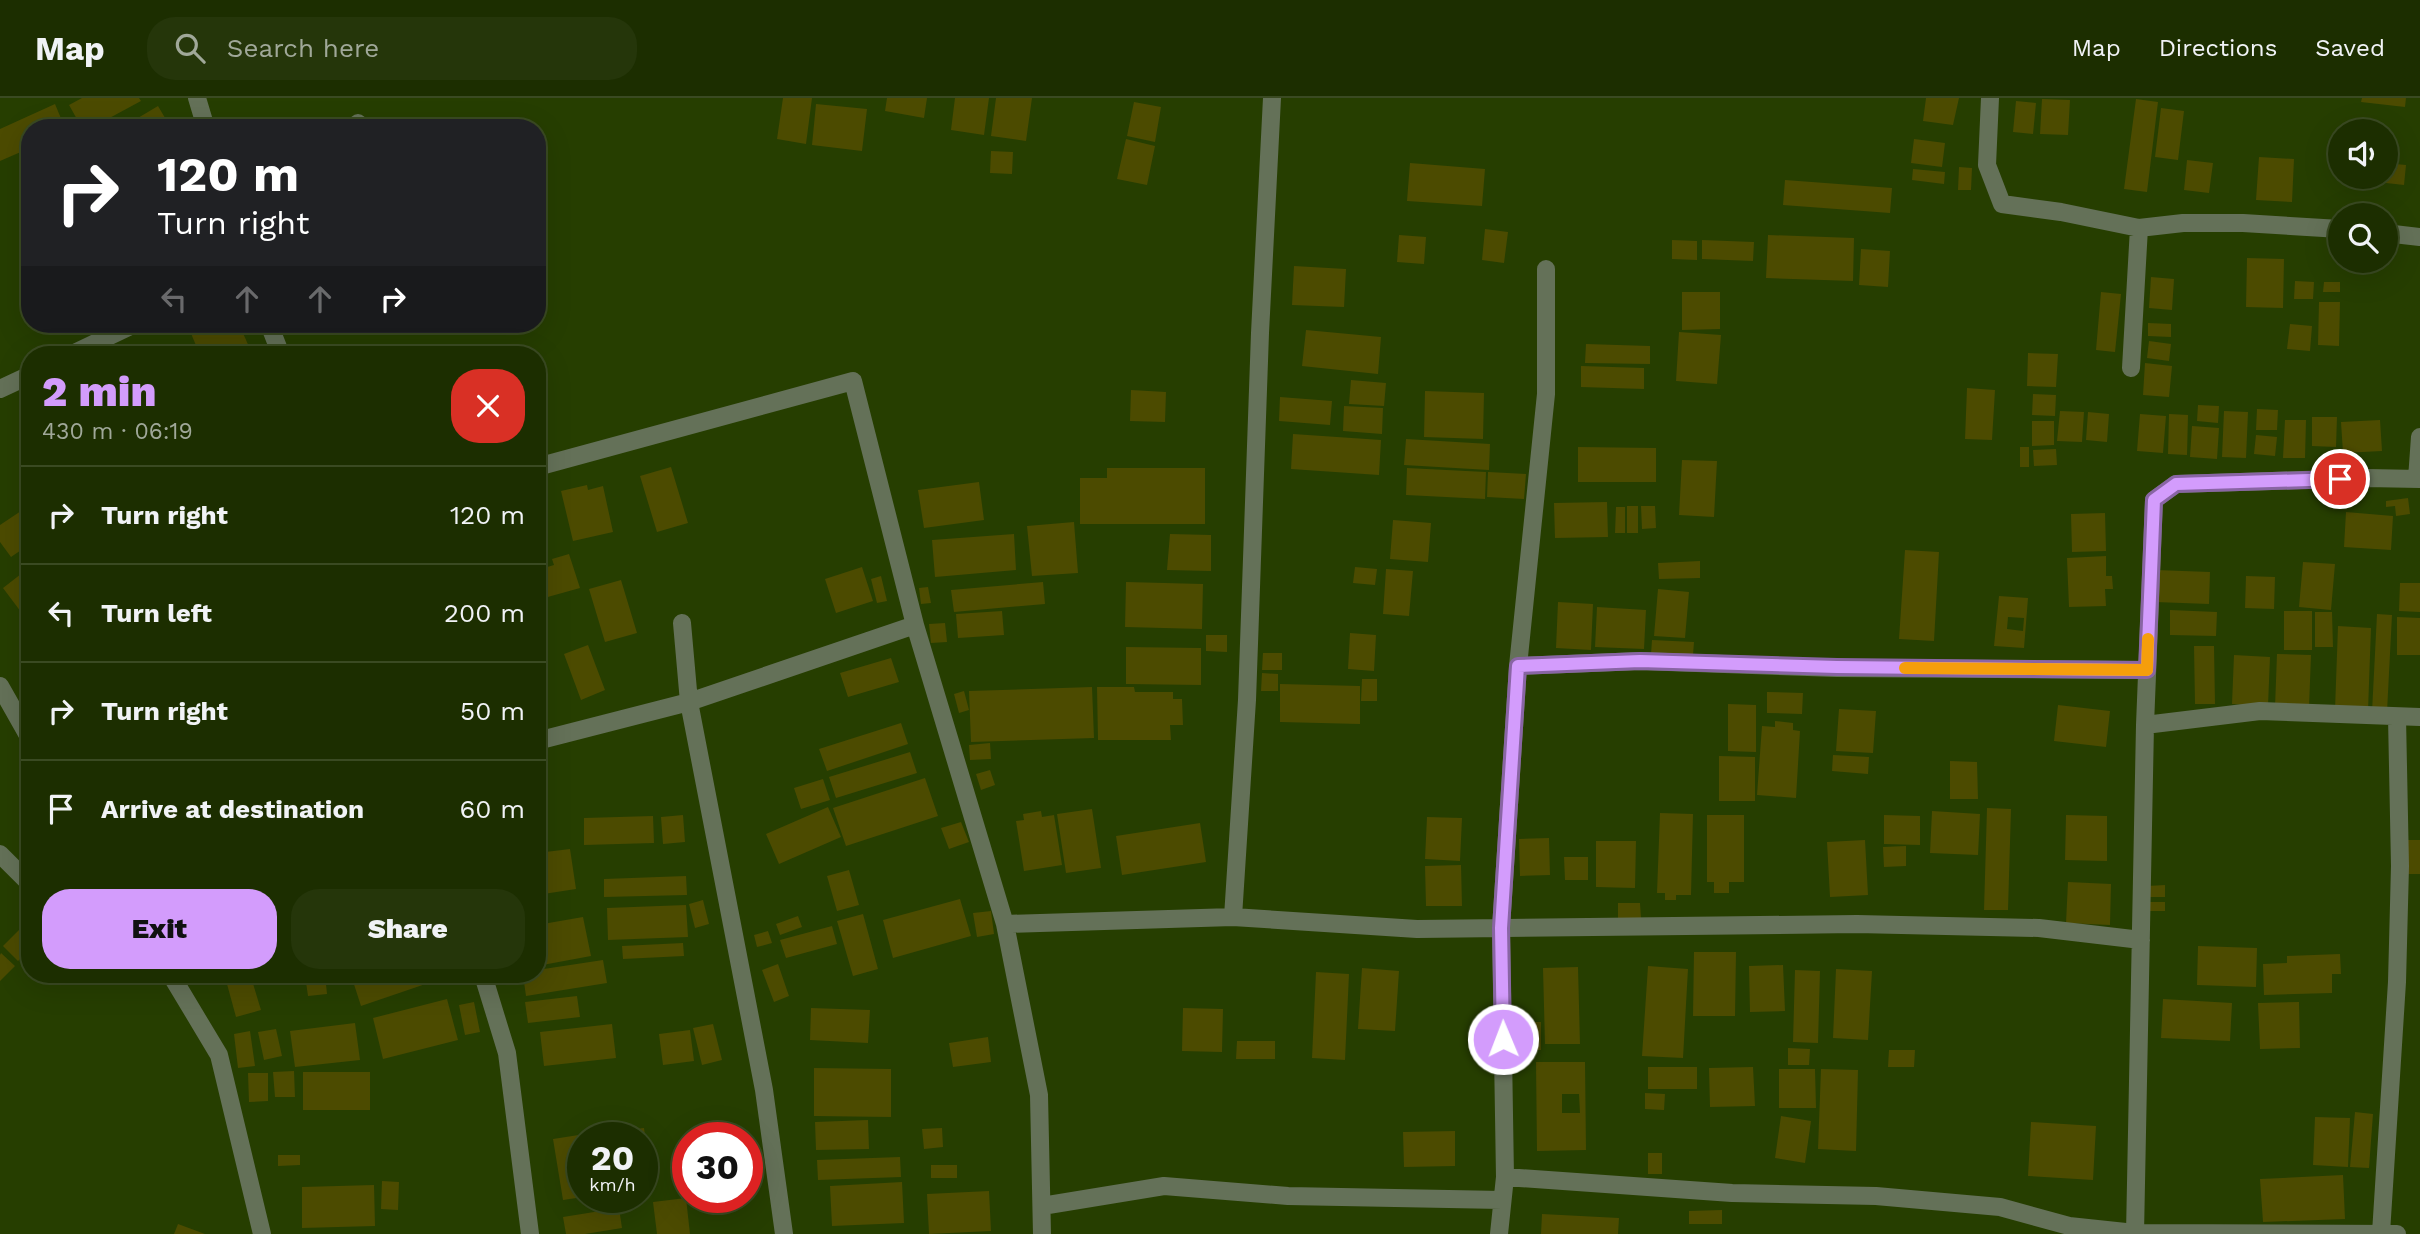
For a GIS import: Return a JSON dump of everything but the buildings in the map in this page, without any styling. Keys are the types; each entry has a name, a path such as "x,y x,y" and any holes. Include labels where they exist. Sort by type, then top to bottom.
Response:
{"street":[{"path":"197,98 203,119"},
{"path":"1233,917 1247,700 1260,334 1272,98"},
{"path":"1990,98 1987,165 2002,204 2061,212 2139,228 2183,223 2243,223 2328,228"},
{"path":"2130,368 2139,228"},
{"path":"2398,234 2420,237"},
{"path":"1499,1234 1505,1177 1501,928 1518,666 1546,394 1546,269"},
{"path":"89,346 116,333"},
{"path":"0,389 21,379"},
{"path":"546,465 853,381 915,625 1005,924 1039,1095 1042,1234"},
{"path":"2135,1234 2145,725 2154,500 2176,484 2419,479 2420,437"},
{"path":"682,623 689,702 764,1090 784,1234"},
{"path":"546,739 689,702 915,625"},
{"path":"1518,666 1640,661 1837,667 2147,670"},
{"path":"0,686 21,723"},
{"path":"2145,725 2260,711 2420,717"},
{"path":"2381,1233 2397,982 2400,866 2398,716"},
{"path":"0,854 21,875"},
{"path":"1005,924 1233,917 1417,929 1857,924 2039,928 2141,940"},
{"path":"176,983 219,1055 262,1234"},
{"path":"485,983 507,1053 530,1234"},
{"path":"1505,1177 1732,1194 1903,1198 2000,1208 2069,1226 2135,1234 2397,1234"},
{"path":"1042,1206 1164,1186 1288,1196 1502,1200"}],"slow traffic":[{"path":"1905,668 2147,670 2148,639"}],"route":[{"path":"1503,1039 1501,928 1518,666 1640,661 1837,667 2147,670 2154,500 2176,484 2340,479"}]}
